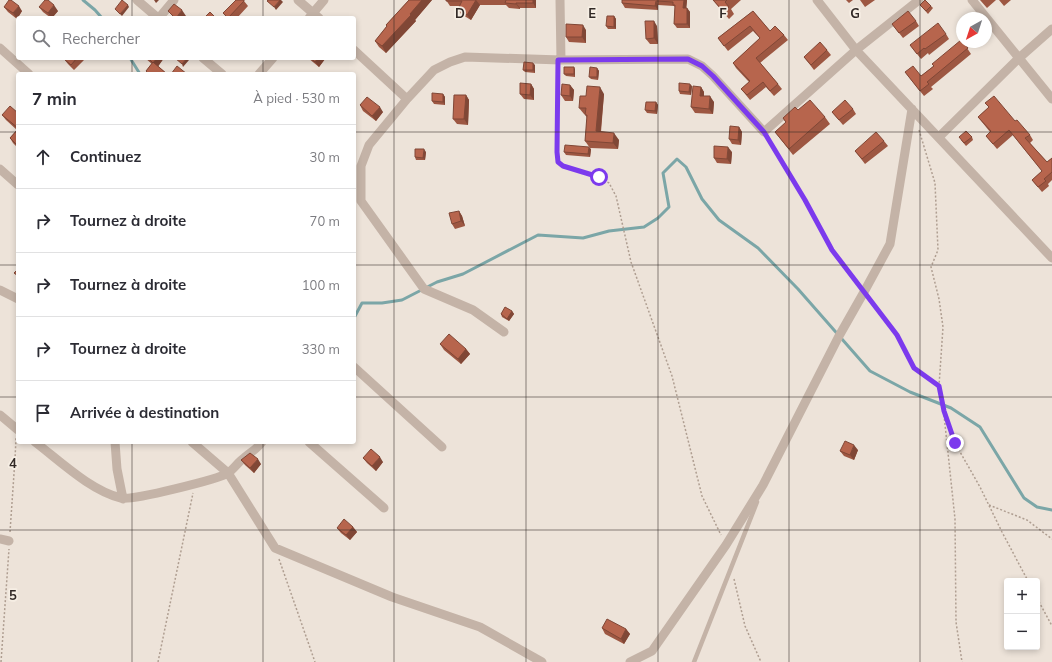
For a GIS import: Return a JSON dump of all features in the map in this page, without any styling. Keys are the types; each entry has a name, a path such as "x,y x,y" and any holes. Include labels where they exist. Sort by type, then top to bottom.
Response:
{"street":[{"path":"137,0 156,16"},
{"path":"160,16 174,0"},
{"path":"298,0 314,16 324,0"},
{"path":"560,0 560,60"},
{"path":"817,0 856,50 1052,258"},
{"path":"504,332 473,310 424,289 361,201 361,166 369,145 407,99 434,70 465,57 560,60 688,59 702,66 713,76 764,132 856,50 919,0"},
{"path":"972,0 1052,98"},
{"path":"939,137 1019,58 1052,29"},
{"path":"0,48 27,72"},
{"path":"356,52 407,99"},
{"path":"205,60 220,72"},
{"path":"261,72 271,60"},
{"path":"630,662 652,651 726,545 763,485 839,336 890,244 912,110"},
{"path":"0,169 16,183"},
{"path":"0,290 16,298"},
{"path":"356,369 442,447"},
{"path":"0,415 16,428"},
{"path":"41,444 60,463 102,491 123,499 194,484 228,473 244,458 257,449 261,444"},
{"path":"115,444 117,469 123,499"},
{"path":"194,444 228,473 275,548 392,597 480,627 542,662"},
{"path":"311,444 384,508"}],"lane":[{"path":"694,662 732,569 763,485"}],"path":[{"path":"560,60 558,162 563,166 599,177 609,183 616,196 631,262 672,376 702,496 726,545"},
{"path":"917,124 935,183 938,250 931,267 939,299 943,326 939,386 944,411 955,519 956,622 962,662"},
{"path":"764,132 805,200 832,250 897,335 914,368 939,386"},
{"path":"944,411 955,443 980,487 1026,578"},
{"path":"158,662 194,484"},
{"path":"989,505 1027,520 1052,539"},
{"path":"275,548 314,662"},
{"path":"732,569 745,626 761,662"},
{"path":"1040,604 1052,626"}],"building":[{"path":"9,0 19,6 13,13 4,7"},
{"path":"45,0 48,0 54,5 48,13 39,7"},
{"path":"122,0 128,5 120,14 115,9"},
{"path":"236,0 244,0 230,16 226,16 223,13"},
{"path":"280,0 274,7 267,1"},
{"path":"409,0 422,0 410,14 411,15 382,46 375,41 387,26 386,25"},
{"path":"446,0 476,0 467,15 458,9 462,1"},
{"path":"506,0 533,0 533,3 505,3"},
{"path":"622,0 684,0 683,8 687,8 687,24 674,24 675,5 673,5 673,2 656,1 655,6 622,3"},
{"path":"713,0 727,0 725,2 729,7 724,12"},
{"path":"925,0 931,6 926,11 920,5"},
{"path":"174,4 182,10 178,16 173,16 168,11"},
{"path":"753,11 770,31 775,26 784,35 756,58 778,84 770,91 763,82 747,95 741,89 750,81 733,63 760,38 750,26 724,46 718,38"},
{"path":"908,11 916,21 899,33 892,24"},
{"path":"210,12 214,16 206,16"},
{"path":"607,16 614,16 614,27 606,26"},
{"path":"645,21 654,21 654,38 646,39"},
{"path":"938,23 946,34 917,54 910,45"},
{"path":"566,24 583,25 582,37 566,37"},
{"path":"820,42 827,50 811,65 804,57"},
{"path":"956,44 956,48 968,48 927,82 929,84 920,91 905,72 913,66 921,76 934,66 932,64"},
{"path":"65,60 75,60 71,65"},
{"path":"177,60 185,60 182,64"},
{"path":"153,62 165,72 147,72 146,71"},
{"path":"524,62 533,63 533,70 523,70"},
{"path":"177,66 184,72 172,72"},
{"path":"564,67 574,67 574,74 564,74"},
{"path":"590,67 597,68 597,77 589,77"},
{"path":"520,83 531,84 530,95 520,94"},
{"path":"679,83 690,84 689,92 679,91"},
{"path":"562,84 570,85 570,96 561,95"},
{"path":"587,86 600,87 596,131 614,133 613,143 585,141 587,115 585,115 586,108 579,108 580,96 586,96"},
{"path":"693,86 701,87 700,96 710,96 709,109 691,107"},
{"path":"432,93 443,94 443,102 432,101"},
{"path":"454,95 466,95 464,119 453,119"},
{"path":"994,96 1015,121 1017,120 1030,135 1025,138 1047,162 1052,158 1052,172 1044,179 1046,181 1038,187 1032,180 1042,171 1009,130 993,144 986,136 991,131 978,117 989,107 985,103"},
{"path":"367,97 380,107 372,116 360,105"},
{"path":"810,100 825,117 789,149 775,132 786,122 783,118 795,107 798,110"},
{"path":"845,100 853,109 839,120 832,112"},
{"path":"646,102 656,102 655,111 645,110"},
{"path":"10,106 16,111 16,126 2,115"},
{"path":"730,126 739,127 738,140 729,139"},
{"path":"16,131 16,144 10,138"},
{"path":"966,131 972,137 964,143 959,137"},
{"path":"876,132 884,141 862,159 855,151"},
{"path":"565,145 589,147 588,154 564,152"},
{"path":"714,146 728,147 727,159 714,158"},
{"path":"415,149 424,149 423,158 415,157"},
{"path":"459,211 461,221 452,224 449,213"},
{"path":"505,307 512,311 507,319 501,314"},
{"path":"449,334 466,349 458,359 440,344"},
{"path":"845,441 854,445 850,455 840,451"},
{"path":"371,449 380,457 372,466 363,458"},
{"path":"250,453 258,459 250,468 241,460"},
{"path":"344,519 353,527 346,535 337,528"},
{"path":"607,619 626,629 621,639 602,628"}],"waterway":[{"path":"83,0 100,16"},
{"path":"131,60 139,72"},
{"path":"356,314 362,303 382,303 402,300 437,282 463,274 538,235 583,238 609,231 644,227 658,218 669,207 663,173 677,159 686,167 702,199 719,220 758,248 798,289 870,371 910,392 951,408 980,427 1024,498 1037,507 1052,510"}],"route":[{"path":"599,177 563,166 558,162 558,60 688,59 702,66 764,132 805,200 832,250 897,335 914,368 939,386 944,411 955,443"}]}
